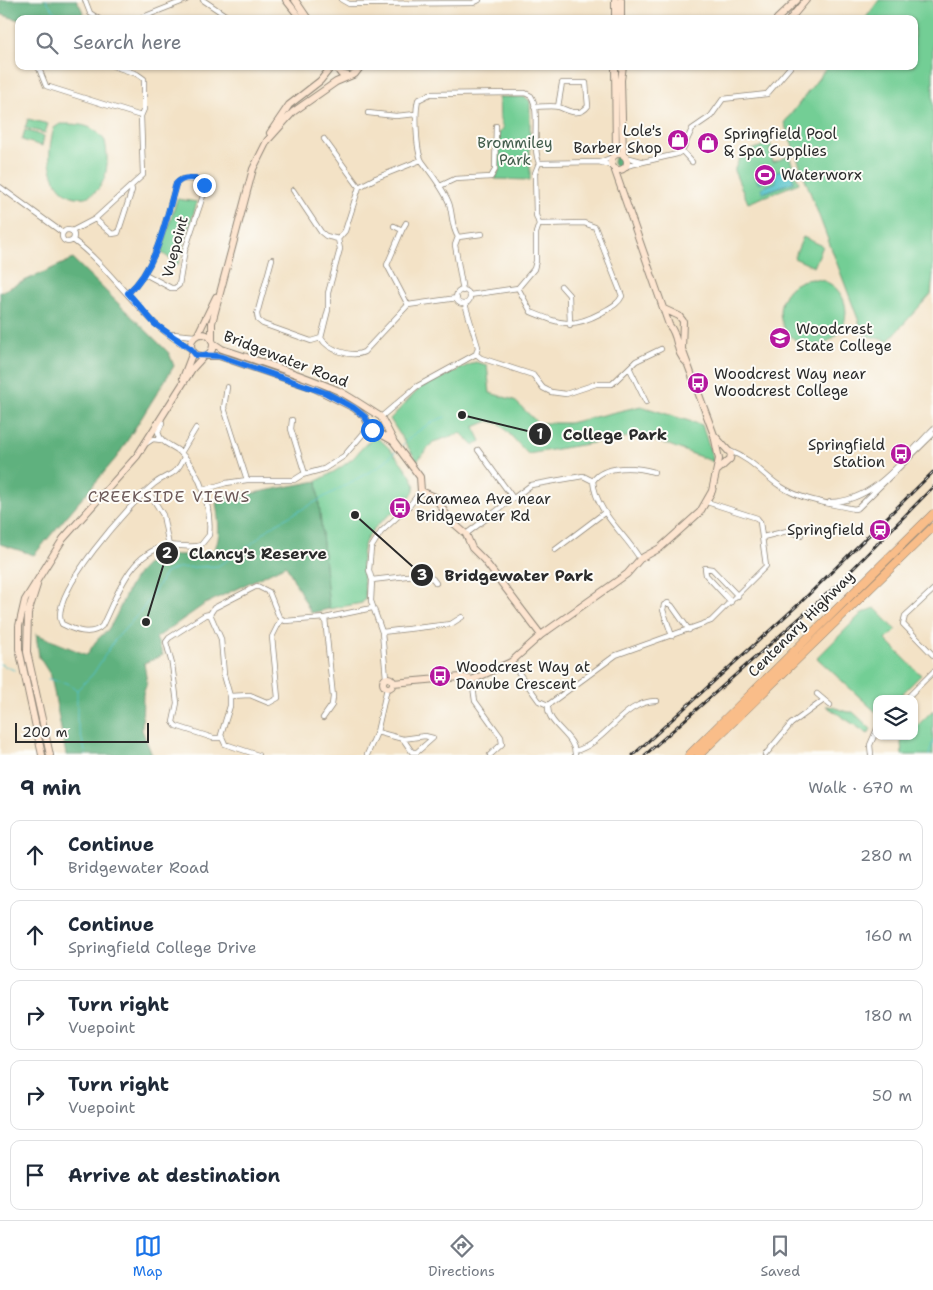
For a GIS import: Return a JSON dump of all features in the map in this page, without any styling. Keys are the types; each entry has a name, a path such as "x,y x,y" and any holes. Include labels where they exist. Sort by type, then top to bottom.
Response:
{"highway":[{"name":"Centenary Highway","path":"689,755 933,514"},
{"name":"Centenary Highway","path":"699,755 933,528"}],"street":[{"path":"85,0 92,15"},
{"path":"148,15 186,0"},
{"path":"203,0 225,15"},
{"path":"286,0 297,15"},
{"path":"295,0 305,15"},
{"path":"342,0 349,4 473,3 479,0"},
{"path":"614,15 615,0"},
{"path":"621,0 621,15"},
{"path":"794,15 806,0"},
{"path":"782,15 795,1"},
{"path":"798,15 799,9"},
{"path":"40,70 46,86 141,116"},
{"path":"63,233 67,230 72,232 95,219 131,187 143,172 141,116 144,109 144,79 137,74 124,70"},
{"path":"42,755 19,643 19,626 23,606 63,539 118,480 145,445 192,369 212,352 212,323 253,169 282,113 295,99 330,70"},
{"path":"338,70 341,74 348,76"},
{"path":"267,141 293,112 322,90 359,70"},
{"path":"614,70 619,156 625,168 620,190"},
{"path":"623,70 619,156 613,167 641,243 645,261 673,329 678,352 688,363"},
{"path":"599,162 619,170 643,161 677,154 682,151 692,129 711,116 723,99 767,94 788,70"},
{"path":"534,107 558,107 572,112 587,108 588,86 586,83 562,83 558,107"},
{"path":"525,93 533,100 535,153 539,163 535,173 536,215 539,224 534,269 518,288 470,295 464,291 455,246 458,236 452,226 450,205 440,186 421,160 416,114 418,100 430,94 525,93"},
{"path":"368,113 390,116 416,114"},
{"path":"440,186 455,179 491,177 495,170 496,126"},
{"path":"324,139 358,187"},
{"path":"682,151 692,162"},
{"path":"539,163 599,162 619,156 643,161"},
{"path":"338,239 345,231 358,187 421,160"},
{"name":"Vuepoint","path":"128,293 145,274 164,227 176,184 182,179 200,180 204,185 204,193 186,250 179,285 171,288 145,274"},
{"path":"0,187 63,233"},
{"path":"95,219 112,234 118,233 132,190 131,187"},
{"path":"293,190 321,232 326,236 338,239"},
{"path":"406,223 387,265 408,305"},
{"path":"518,288 531,312 570,325 588,320 613,306 622,296 595,227 584,224 539,224"},
{"path":"394,226 402,230"},
{"path":"72,232 73,240"},
{"path":"63,233 62,237 65,242 73,240"},
{"path":"458,236 482,234"},
{"path":"321,338 328,310 328,293 340,249 338,239"},
{"path":"73,240 100,262 155,324 192,350 205,356"},
{"path":"272,259 257,314 258,320 263,324 311,341 321,338"},
{"path":"176,396 192,350 191,342 197,335 222,284"},
{"path":"561,286 569,296 570,325"},
{"path":"457,298 459,293 464,291"},
{"path":"465,304 469,301 470,295"},
{"path":"321,338 328,346 351,354 359,354 364,352 408,305 457,298"},
{"path":"457,298 459,302 465,304"},
{"path":"203,490 226,483 247,480 294,480 305,474 324,469 344,456 380,418 416,387 476,354 478,348 465,304"},
{"path":"664,310 682,319 680,343 714,435 719,456 728,461"},
{"path":"669,321 671,317 677,316"},
{"path":"673,329 679,329 682,325"},
{"path":"169,333 206,335 213,342"},
{"name":"Bridgewater Road","path":"213,342 222,349 329,387 360,403 380,418 393,441 420,477 421,491"},
{"path":"476,354 481,358 534,375 540,386 551,392 561,394 572,393 596,384 612,384 645,356 660,349"},
{"name":"Bridgewater Road","path":"205,356 224,357 320,390 354,408 370,428 393,441"},
{"path":"630,368 646,402"},
{"path":"227,387 224,408 247,480"},
{"path":"370,428 380,429 380,418"},
{"path":"161,419 162,423 158,432 161,440"},
{"path":"292,420 291,429 305,474"},
{"path":"145,445 153,439 161,440 183,455 196,470 203,490 209,530 207,540 196,546 170,546 148,554 134,564 98,630 88,633 62,624 60,618 62,607 79,570 93,549 157,482 174,474 183,455 196,428"},
{"path":"823,502 849,500 871,490 933,429"},
{"path":"387,688 394,683 461,677 472,680 511,662 541,635 627,574 640,559 660,548 691,521 707,502 712,491 721,449 728,450 757,465 782,487 804,498 852,508 859,506 933,434"},
{"path":"714,435 728,450 728,461"},
{"path":"478,450 513,498"},
{"path":"715,474 728,461 742,457"},
{"path":"593,481 603,472 631,468 654,472"},
{"path":"466,534 531,485 583,476 593,481"},
{"path":"593,481 597,498 604,513 640,559"},
{"path":"148,491 163,515 170,546"},
{"path":"367,755 377,732 387,688 383,682 386,678 382,632 372,608 372,580 369,560 375,539 421,491 435,497 450,520 466,534 472,548 484,560 541,635"},
{"path":"857,497 860,500 859,506"},
{"path":"849,500 849,505 852,508"},
{"path":"548,705 610,658 711,621 766,566 760,522 753,515 707,502"},
{"path":"555,550 604,513"},
{"path":"763,537 787,531 801,535"},
{"path":"731,602 706,575 705,568 709,567 712,569 738,596"},
{"path":"372,580 424,574 436,583"},
{"path":"39,579 28,613 27,652 50,755"},
{"path":"222,738 212,738 176,726 173,722 177,703 172,664 166,647 169,638 205,615 210,614 214,608 257,586 269,592 281,619"},
{"path":"933,590 905,616 903,624 933,656"},
{"path":"672,636 663,610 664,605 668,603 689,630"},
{"path":"281,619 306,621 372,608"},
{"path":"210,614 222,639 224,675 230,696 230,706 222,730 222,738 225,744 258,755"},
{"path":"382,632 451,624 462,617"},
{"path":"323,718 332,705 333,697 325,618"},
{"path":"230,696 250,695 269,702 278,698 272,637 281,619"},
{"path":"511,662 539,701 548,705"},
{"path":"910,695 933,672"},
{"path":"386,678 391,678 394,683"},
{"path":"472,680 475,701 501,737 502,744 490,755"},
{"path":"817,694 830,705"},
{"path":"765,755 791,724 824,700"},
{"path":"548,705 549,714 575,753 593,744 639,704 657,701"},
{"path":"377,732 403,739 426,736 432,738 417,752 412,752 403,739"},
{"path":"871,755 870,745 873,738"},
{"path":"239,755 240,748"}],"green space":[{"path":"0,0 77,0 83,12 82,15 15,15 15,19 0,14"},
{"path":"879,0 933,0 933,274 931,294 888,341 864,335 784,123 825,70 918,70 918,15 868,15"},
{"name":"Brommiley Park","path":"499,97 525,97 530,101 530,180 495,179 499,170 499,133 503,129 500,119"},
{"path":"28,119 48,124 45,133 25,128"},
{"path":"60,124 86,126 96,131 105,141 107,167 101,186 90,195 76,197 64,191 54,177 50,156 54,128"},
{"path":"25,130 44,136 42,146 22,140"},
{"name":"Waterworx","path":"770,143 772,149 769,150 773,162 789,156 799,183 748,203 734,171 739,159 745,156 744,153"},
{"path":"617,156 621,156 625,162 621,168 617,168 613,164 613,160"},
{"path":"177,199 197,202 178,265 161,252"},
{"path":"803,237 823,246 814,267 794,258"},
{"path":"73,259 169,353 174,366 117,457 34,555 0,544 0,292"},
{"path":"813,279 826,282 836,289 843,299 846,312 843,325 836,335 826,342 813,345 800,342 790,335 783,325 780,312 783,299 790,289 800,282"},
{"path":"475,362 487,365 490,393 514,400 538,423 569,423 641,406 702,425 714,462 669,445 634,436 528,454 500,424 489,421 474,427 481,441 474,446 461,433 433,442 417,461 390,419 420,388"},
{"path":"376,438 391,450 403,465 414,483 414,491 401,506 378,525 366,540 362,556 365,599 362,603 329,609 317,481 344,465 366,444"},
{"path":"317,481 329,609 311,613 286,565 205,604 156,638 163,655 144,663 147,683 143,694 142,730 152,755 66,755 51,676 39,657 36,634 87,655 100,637 107,631 117,615 129,588 146,565 160,557 210,553 216,545 219,529 216,503 231,493 254,493"},
{"path":"875,608 896,630 886,640 921,675 901,695 873,695 873,709 817,658 862,613"},
{"path":"826,706 853,712 871,729 868,734"},
{"path":"933,710 933,755 902,755 901,742 903,740 918,740 918,725"}],"water":[{"path":"789,167 794,182 763,193 761,188 776,182 773,173"},
{"path":"763,170 766,171 768,179 759,184 756,178 757,174 762,173"}],"waterway":[{"path":"46,0 57,15"},
{"path":"401,447 421,429 445,417"},
{"path":"77,690 93,674 114,641 142,610 166,573 177,568 218,566 249,546 272,526 380,466 396,451"},
{"path":"0,664 14,670"},
{"path":"48,679 67,683 77,690 77,721 86,755"},
{"path":"929,755 933,741"}],"railway":[{"path":"633,755 800,603 933,472"},
{"path":"645,755 837,585 933,487"}],"place":[{"name":"Lole's Barber Shop","path":"678,140"},
{"name":"Springfield Pool & Spa Supplies","path":"708,143"},
{"name":"Waterworx","path":"765,175"},
{"name":"Woodcrest State College","path":"780,338"},
{"name":"Woodcrest Way near Woodcrest College","path":"698,383"},
{"name":"College Park","path":"462,415"},
{"name":"Springfield Station","path":"901,454"},
{"name":"Karamea Ave near Bridgewater Rd","path":"400,508"},
{"name":"Bridgewater Park","path":"355,515"},
{"name":"Springfield","path":"880,530"},
{"name":"Clancy's Reserve","path":"146,622"},
{"name":"Woodcrest Way at Danube Crescent","path":"440,676"}],"district":[{"name":"CREEKSIDE VIEWS","path":"169,496"}],"route":[{"path":"204,185 195,178 182,179 176,184 166,220 144,278 128,293 155,324 191,349 196,355 200,357 219,356 250,365 326,393 354,408 365,417 372,430"}]}
